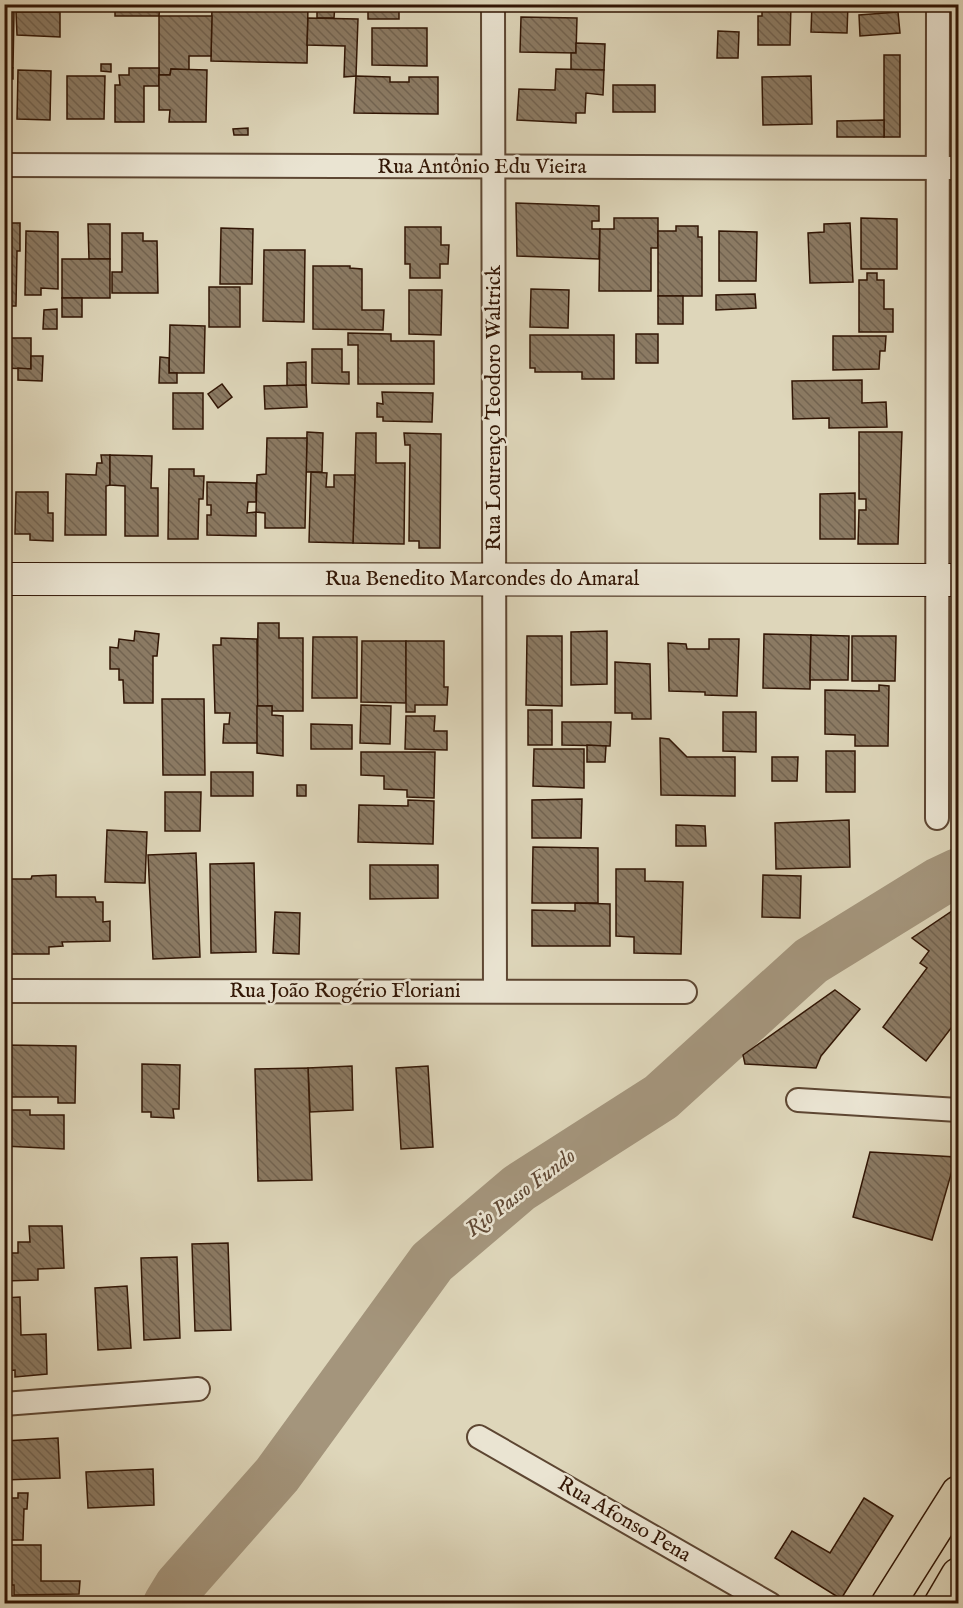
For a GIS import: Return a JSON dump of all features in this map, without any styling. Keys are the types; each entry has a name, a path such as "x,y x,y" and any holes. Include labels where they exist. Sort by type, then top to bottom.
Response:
{"main road":[{"name":"Rua Benedito Marcondes do Amaral","path":"4,579 948,580"},
{"path":"888,1604 958,1493"},
{"path":"941,1604 958,1575"}],"street":[{"name":"Rua Lourenço Teodoro Waltrick","path":"493,4 495,991"},
{"path":"937,818 948,580 948,168 938,4"},
{"name":"Rua Antônio Edu Vieira","path":"4,165 948,168"},
{"name":"Rua João Rogério Floriani","path":"4,991 685,992"},
{"path":"798,1100 958,1110"},
{"path":"4,1404 198,1389"},
{"name":"Rua Afonso Pena","path":"479,1437 770,1604"}],"building":[{"path":"4,4 56,4 56,8 4,7"},
{"path":"115,4 160,4 159,16 115,16"},
{"path":"212,4 308,4 307,63 211,61"},
{"path":"317,4 335,4 334,18 317,18"},
{"path":"368,4 433,4 433,6 399,5 399,19 368,19"},
{"path":"523,4 603,4 603,11 523,10"},
{"path":"747,4 762,4 762,8 747,8"},
{"path":"762,4 791,4 790,45 758,45 758,16 762,16"},
{"path":"812,4 848,4 847,33 811,32"},
{"path":"4,11 14,12 13,68 4,67"},
{"path":"16,12 60,12 60,37 17,35"},
{"path":"898,12 900,33 860,36 859,15"},
{"path":"159,16 212,16 211,56 189,56 189,70 171,69 170,75 159,75"},
{"path":"521,17 577,18 576,53 520,52"},
{"path":"308,18 358,19 356,76 344,77 345,46 307,45"},
{"path":"372,28 427,28 427,66 372,65"},
{"path":"718,31 739,32 738,58 717,58"},
{"path":"576,43 605,44 604,70 571,70 571,53 576,53"},
{"path":"884,55 900,55 900,137 884,137"},
{"path":"101,64 111,64 111,72 101,71"},
{"path":"4,67 13,68 13,79 4,78"},
{"path":"129,68 159,68 159,86 144,86 144,122 115,122 115,85 120,85 119,75 129,75"},
{"path":"171,69 207,70 206,122 169,122 170,110 159,110 159,75 170,75"},
{"path":"556,69 604,70 603,95 586,93 585,113 576,113 576,123 517,120 519,89 555,90"},
{"path":"18,70 51,71 50,120 17,119"},
{"path":"67,76 105,76 104,119 67,119"},
{"path":"356,76 390,77 390,82 409,82 409,77 438,77 438,114 354,113"},
{"path":"811,76 812,124 763,125 762,77"},
{"path":"4,82 8,82 7,120 4,120"},
{"path":"613,85 655,85 655,112 613,112"},
{"path":"884,120 884,137 837,137 837,121"},
{"path":"248,128 248,135 234,135 233,129"},
{"path":"516,203 599,206 599,221 592,221 592,229 600,229 599,259 517,256"},
{"path":"614,218 658,218 658,248 651,248 651,291 599,291 600,229 614,229"},
{"path":"861,218 897,219 897,269 861,269"},
{"path":"4,223 20,223 16,306 4,306"},
{"path":"850,223 853,282 810,283 808,233 824,232 824,224"},
{"path":"88,224 110,224 110,259 89,259"},
{"path":"676,226 698,226 698,237 702,237 702,296 658,296 658,231 676,231"},
{"path":"405,227 441,227 441,245 449,245 448,264 440,264 440,278 410,278 410,264 405,264"},
{"path":"221,228 253,229 252,284 220,284"},
{"path":"26,231 58,232 58,289 41,288 41,295 25,295"},
{"path":"719,231 757,232 756,281 719,281"},
{"path":"122,233 143,233 143,241 157,241 158,293 112,293 112,272 122,272"},
{"path":"264,250 305,250 304,322 263,321"},
{"path":"62,259 110,259 110,298 62,298"},
{"path":"313,266 350,266 350,268 362,269 362,310 384,310 383,330 313,329"},
{"path":"867,273 877,273 877,280 884,280 884,309 893,309 893,332 859,332 859,280 867,280"},
{"path":"209,287 240,287 240,327 209,327"},
{"path":"531,289 569,290 568,328 530,327"},
{"path":"409,290 442,290 441,335 409,334"},
{"path":"755,294 756,308 716,310 716,295"},
{"path":"658,296 683,296 683,324 658,324"},
{"path":"62,298 82,298 82,317 62,317"},
{"path":"57,309 57,329 43,329 44,310"},
{"path":"170,325 205,326 204,373 169,373"},
{"path":"348,333 391,334 391,341 434,341 434,384 358,384 358,345 348,345"},
{"path":"636,334 658,334 658,363 636,363"},
{"path":"530,335 614,335 614,379 582,379 582,372 535,372 535,368 530,368"},
{"path":"833,336 886,336 885,351 880,351 879,369 833,370"},
{"path":"4,338 31,338 31,369 4,368"},
{"path":"312,349 342,349 342,372 349,372 349,384 312,383"},
{"path":"31,356 43,356 42,381 18,380 18,368 31,369"},
{"path":"160,357 169,358 169,373 177,373 177,383 159,383"},
{"path":"306,362 306,385 287,386 287,363"},
{"path":"862,380 862,403 886,402 887,427 829,428 829,418 793,419 792,381"},
{"path":"222,384 232,397 218,408 208,394"},
{"path":"306,385 307,407 265,409 264,386"},
{"path":"382,392 433,393 432,422 383,421 383,417 377,417 377,403 383,404"},
{"path":"173,393 203,393 203,429 173,429"},
{"path":"307,432 323,433 322,472 306,472"},
{"path":"859,432 902,432 898,544 858,544 859,510 866,510 866,499 859,499"},
{"path":"356,433 376,433 376,463 405,463 404,544 353,543"},
{"path":"404,433 441,434 440,548 419,548 419,541 409,541 410,445 405,445"},
{"path":"4,435 10,435 10,485 4,485"},
{"path":"267,438 307,438 305,528 265,528 265,513 256,512 257,475 266,474"},
{"path":"101,455 110,455 110,485 106,486 106,535 65,535 66,474 96,475 97,463 102,463"},
{"path":"110,455 152,456 151,488 158,488 158,536 125,536 125,486 110,485"},
{"path":"169,469 194,469 194,476 204,476 203,499 199,499 198,539 168,539"},
{"path":"311,472 327,473 326,487 334,487 334,475 355,475 353,543 309,542"},
{"path":"207,482 256,483 256,502 248,502 247,513 256,512 256,536 207,535 207,515 211,515 211,505 207,505"},
{"path":"4,491 6,491 5,538 4,538"},
{"path":"16,492 48,492 48,513 53,513 53,541 30,540 30,534 15,534"},
{"path":"855,493 855,539 820,539 820,494"},
{"path":"258,623 279,623 279,638 303,638 303,711 272,711 272,706 257,706"},
{"path":"135,631 159,634 157,656 153,656 153,703 124,703 123,680 119,680 119,669 110,669 110,647 118,648 119,639 134,641"},
{"path":"607,631 607,684 571,685 571,632"},
{"path":"764,634 811,635 810,689 763,688"},
{"path":"811,635 849,636 848,680 810,680"},
{"path":"527,636 562,636 562,706 526,705"},
{"path":"852,636 896,636 895,681 852,681"},
{"path":"313,637 357,637 357,698 312,698"},
{"path":"221,638 257,639 258,743 223,743 224,724 229,724 230,713 215,713 213,645 221,645"},
{"path":"709,639 739,639 737,696 669,691 668,643 686,644 687,649 709,649"},
{"path":"362,641 406,641 406,703 361,702"},
{"path":"406,641 444,641 444,687 448,687 447,705 415,705 415,712 406,712"},
{"path":"615,662 650,664 651,719 632,719 632,713 615,713"},
{"path":"879,685 889,686 888,746 855,746 855,735 825,734 825,690 879,691"},
{"path":"162,699 204,699 205,775 163,775"},
{"path":"361,705 391,706 390,744 360,743"},
{"path":"257,706 272,706 272,715 283,716 283,756 257,753"},
{"path":"528,710 552,710 552,745 528,745"},
{"path":"723,712 756,712 756,752 723,751"},
{"path":"406,716 435,716 434,731 447,731 447,750 405,749"},
{"path":"562,722 611,722 610,746 562,745"},
{"path":"311,724 352,725 352,749 311,749"},
{"path":"660,738 669,739 687,757 735,757 735,796 661,795"},
{"path":"587,745 606,746 605,762 587,762"},
{"path":"534,749 584,749 584,788 533,786"},
{"path":"826,751 855,751 855,792 826,792"},
{"path":"361,752 435,752 434,798 407,797 407,790 384,789 384,776 361,775"},
{"path":"772,757 798,757 797,781 772,781"},
{"path":"211,772 253,772 253,796 211,796"},
{"path":"297,785 306,785 306,796 297,796"},
{"path":"165,792 201,792 200,831 165,831"},
{"path":"582,799 581,838 532,838 532,800"},
{"path":"408,800 434,801 433,844 358,842 359,805 408,806"},
{"path":"849,820 850,867 776,869 775,823"},
{"path":"676,825 705,826 706,846 676,846"},
{"path":"107,830 147,832 145,883 105,882"},
{"path":"533,847 598,848 598,903 532,903"},
{"path":"196,853 200,957 153,959 148,855"},
{"path":"254,863 256,952 211,953 210,864"},
{"path":"370,865 438,865 438,898 370,899"},
{"path":"616,869 645,869 645,881 683,882 681,954 634,953 634,937 616,936"},
{"path":"56,875 56,897 95,897 96,902 103,902 103,922 110,921 110,941 62,942 63,946 49,947 49,954 7,954 7,927 4,925 4,879 31,879 32,876"},
{"path":"763,875 801,876 800,918 762,917"},
{"path":"575,903 610,904 610,946 532,946 532,910 575,911"},
{"path":"958,907 958,1019 926,1061 883,1027 927,968 920,963 929,951 912,938"},
{"path":"275,912 300,913 299,954 273,953"},
{"path":"835,990 860,1009 821,1056 816,1068 745,1064 743,1055"},
{"path":"4,1045 76,1046 75,1103 58,1103 58,1097 4,1097"},
{"path":"142,1064 180,1065 179,1109 173,1109 174,1118 151,1117 151,1112 142,1112"},
{"path":"352,1066 353,1110 310,1112 308,1068"},
{"path":"428,1066 433,1147 401,1149 396,1068"},
{"path":"308,1068 312,1180 258,1181 255,1069"},
{"path":"4,1110 30,1110 30,1115 64,1115 64,1149 4,1146"},
{"path":"870,1152 956,1157 932,1240 853,1217"},
{"path":"29,1226 62,1226 64,1268 38,1269 38,1280 4,1281 4,1253 18,1253 18,1242 30,1242"},
{"path":"228,1243 231,1330 195,1331 192,1244"},
{"path":"177,1257 180,1338 144,1340 141,1258"},
{"path":"127,1286 131,1348 98,1350 95,1288"},
{"path":"20,1297 21,1335 46,1334 47,1374 15,1377 15,1370 4,1371 4,1298"},
{"path":"58,1438 60,1478 4,1480 4,1441"},
{"path":"153,1469 154,1505 88,1508 86,1472"},
{"path":"18,1493 28,1493 27,1509 24,1509 23,1540 4,1540 4,1498 18,1498"},
{"path":"864,1498 893,1516 841,1599 775,1558 792,1531 830,1553"},
{"path":"4,1545 41,1545 41,1581 80,1581 79,1594 14,1595 14,1585 4,1585"},
{"path":"4,1597 21,1597 21,1604 4,1604"},
{"path":"351,1597 362,1604 346,1604"}],"waterway":[{"name":"Rio Passo Fundo","path":"168,1604 179,1586 277,1475 432,1262 519,1188 661,1097 811,961 939,882 958,873"}]}
